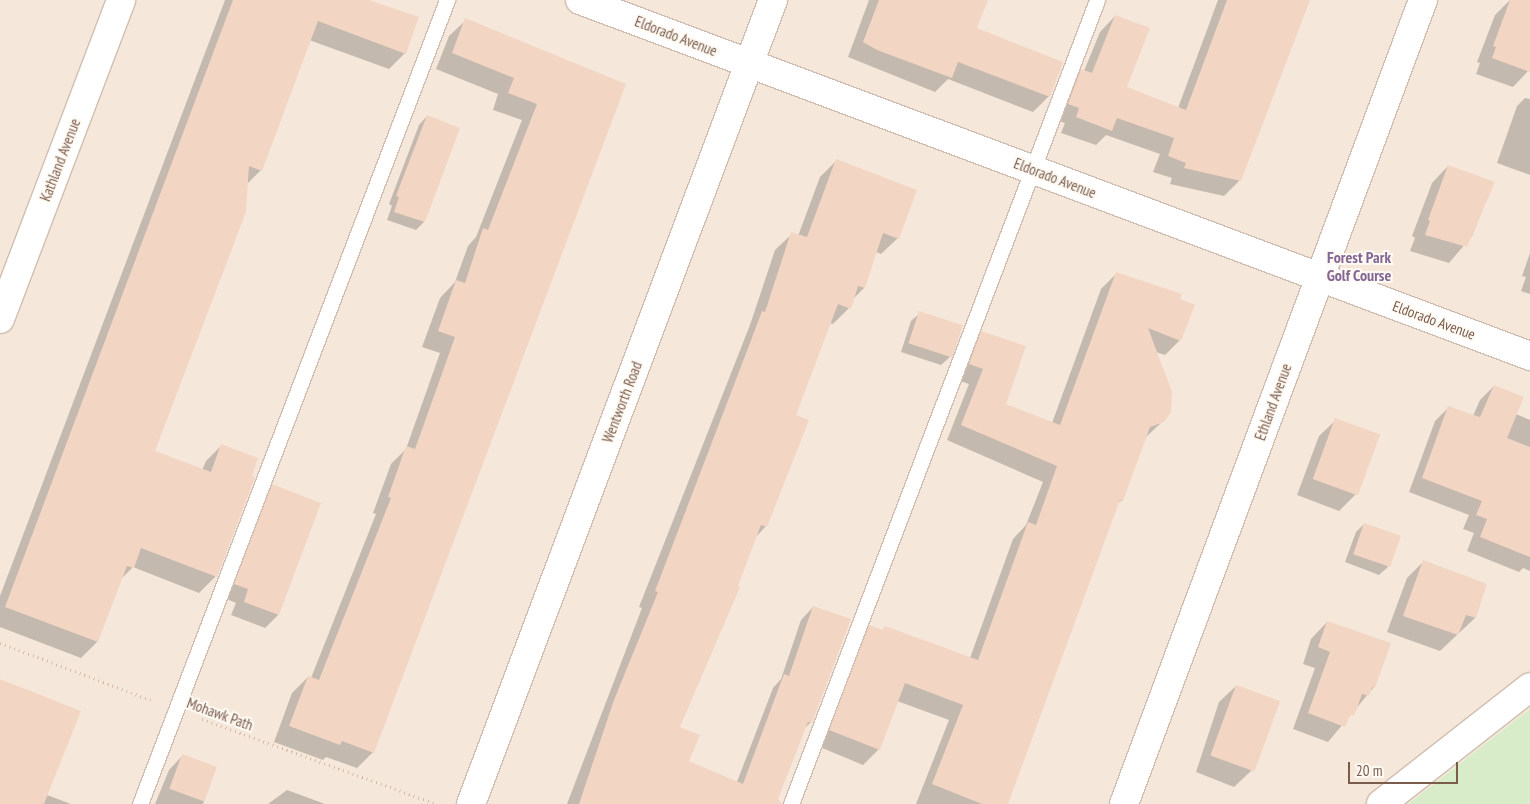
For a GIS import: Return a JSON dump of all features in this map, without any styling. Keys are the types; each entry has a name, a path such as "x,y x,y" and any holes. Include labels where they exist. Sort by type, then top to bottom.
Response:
{"street":[{"name":"Kathland Avenue","path":"0,319 120,0"},
{"name":"Eldorado Avenue","path":"580,0 1530,356"},
{"name":"Wentworth Road","path":"471,804 773,0"},
{"name":"Ethland Avenue","path":"1124,804 1423,0"},
{"path":"1381,804 1530,687"}],"lane":[{"path":"140,804 447,0"},
{"path":"791,804 1097,0"}],"path":[{"name":"Mohawk Path","path":"0,643 434,804"}],"shaded area":[{"path":"0,0 1530,0 1530,709 1408,804 0,804"}],"green space":[{"path":"1530,709 1530,804 1408,804"}],"building":[{"path":"233,0 369,0 419,17 406,54 318,21 262,171 249,166 246,212 155,451 211,472 221,444 258,458 252,476 255,477 217,577 141,548 134,568 127,566 98,642 5,607"},
{"path":"879,0 988,0 977,28 1063,62 1050,97 958,62 952,78 877,50 863,42"},
{"path":"1227,0 1310,0 1241,181 1184,168 1186,163 1168,156 1174,138 1117,118 1112,131 1076,117 1079,108 1068,104 1081,69 1092,73 1115,15 1150,28 1127,87 1186,110"},
{"path":"1510,0 1530,0 1530,72 1492,58 1496,47 1493,46"},
{"path":"465,18 626,84 374,753 342,741 340,745 289,726 308,676 319,680 391,498 388,497 406,446 415,449 455,337 438,331 456,280 465,283 483,228 488,230 537,104 508,93 514,78 452,53"},
{"path":"427,115 460,128 425,222 394,212 399,197 396,196"},
{"path":"836,159 917,190 899,239 883,233 865,288 858,286 851,309 838,304 796,415 809,420 767,527 761,525 738,586 740,587 680,727 700,735 689,761 743,784 784,674 789,676 813,606 851,619 812,723 808,722 778,799 782,804 579,804 614,700 658,592 655,591 762,311 765,312 791,232 807,237"},
{"path":"1448,165 1495,182 1467,247 1425,235 1430,221 1428,220"},
{"path":"1116,272 1182,294 1180,299 1195,305 1181,341 1148,328 1172,392 1171,412 1164,422 1150,427 1123,501 1120,500 1008,804 982,804 932,784 963,705 905,683 880,750 829,730 869,625 883,630 885,626 978,660 1028,522 1036,525 1057,466 961,425 983,369 969,364 981,331 1026,346 1006,404 1060,425"},
{"path":"919,311 963,325 952,358 908,343"},
{"path":"1494,385 1524,397 1507,438 1530,447 1530,557 1480,537 1487,519 1476,515 1482,501 1422,478 1448,406 1480,417"},
{"path":"1335,418 1380,434 1358,495 1313,479"},
{"path":"272,484 321,503 279,615 244,602 248,589 234,584"},
{"path":"1364,523 1401,536 1390,567 1353,554"},
{"path":"1423,560 1487,584 1476,618 1466,615 1458,635 1403,616"},
{"path":"1327,621 1391,643 1375,688 1372,687 1369,696 1362,694 1354,716 1350,715 1345,727 1308,713 1330,652 1318,647"},
{"path":"0,679 81,711 44,804 0,804"},
{"path":"1236,685 1280,701 1255,772 1210,755"},
{"path":"182,754 217,767 204,801 169,789"}],"district":[{"name":"Forest Park Golf Course","path":"1359,266"}]}
